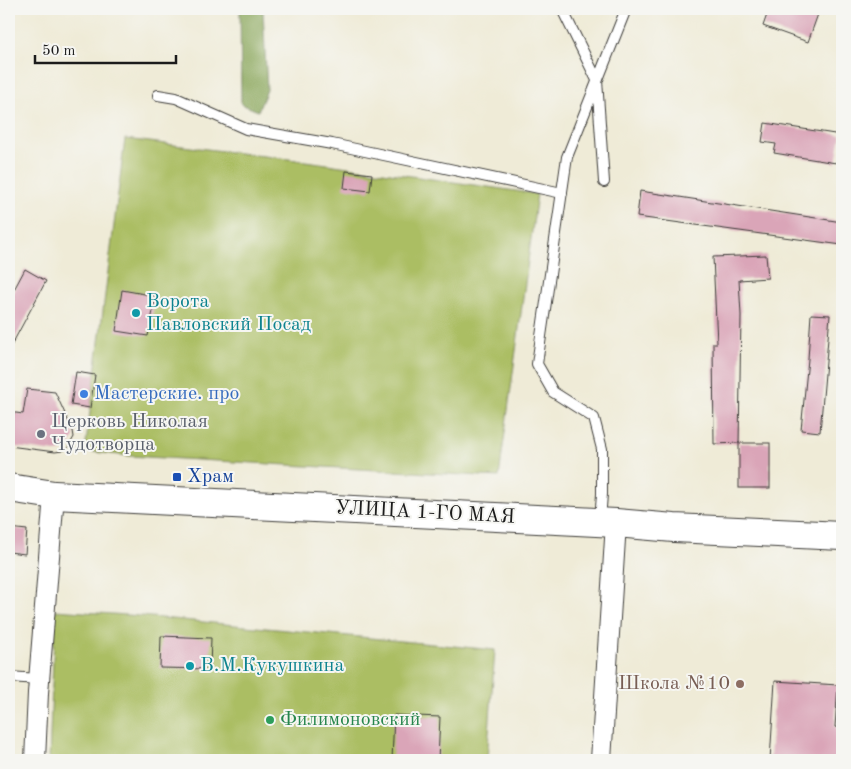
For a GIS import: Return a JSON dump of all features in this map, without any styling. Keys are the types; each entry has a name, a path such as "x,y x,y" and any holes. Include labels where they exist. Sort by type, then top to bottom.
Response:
{"street":[{"name":"УЛИЦА 1-ГО МАЯ","path":"9,488 54,495 608,522 674,528 842,536"},
{"path":"35,760 39,679 54,495"},
{"path":"601,760 608,522"}],"lane":[{"path":"562,9 597,80 604,182"},
{"path":"608,522 602,494 602,449 594,418 553,392 537,364 567,157 626,9"},
{"path":"158,95 176,98 246,129 341,146 562,193"},
{"path":"9,677 39,679"}],"green space":[{"path":"240,9 263,9 267,90 258,111 241,104"},
{"path":"125,139 313,162 537,194 499,477 129,456 85,451"},
{"name":"Филимоновский","path":"55,610 141,616 495,650 487,760 49,760"}],"building":[{"path":"769,9 802,9 818,14 808,42 763,26"},
{"path":"765,123 841,135 836,163 774,153 776,144 762,142"},
{"path":"346,171 372,174 370,191 344,188"},
{"path":"640,191 842,222 842,245 637,217"},
{"path":"766,255 768,278 739,280 741,315 739,443 714,444 713,343 717,343 713,257"},
{"path":"25,269 46,281 9,350 9,299"},
{"name":"Ворота Павловский Посад","path":"122,290 156,296 148,336 116,331"},
{"path":"811,314 830,315 820,432 801,430"},
{"path":"76,372 95,375 90,408 71,405"},
{"name":"Церковь Николая Чудотворца","path":"27,389 55,392 73,431 74,437 67,449 55,452 9,446 9,412 23,414"},
{"path":"739,443 770,443 770,488 739,488"},
{"path":"9,528 27,530 25,554 9,552"},
{"path":"161,636 211,638 210,669 160,668"},
{"path":"775,681 838,685 835,727 842,728 842,760 770,760"},
{"path":"394,715 440,717 438,760 392,760"}],"place":[{"name":"Ворота Павловский Посад","path":"136,313"},
{"name":"Мастерские. про","path":"84,394"},
{"name":"Церковь Николая Чудотворца","path":"41,434"},
{"name":"Храм","path":"177,477"},
{"name":"В.М.Кукушкина","path":"190,666"},
{"name":"Школа №10","path":"740,684"},
{"name":"Филимоновский","path":"270,720"}]}
